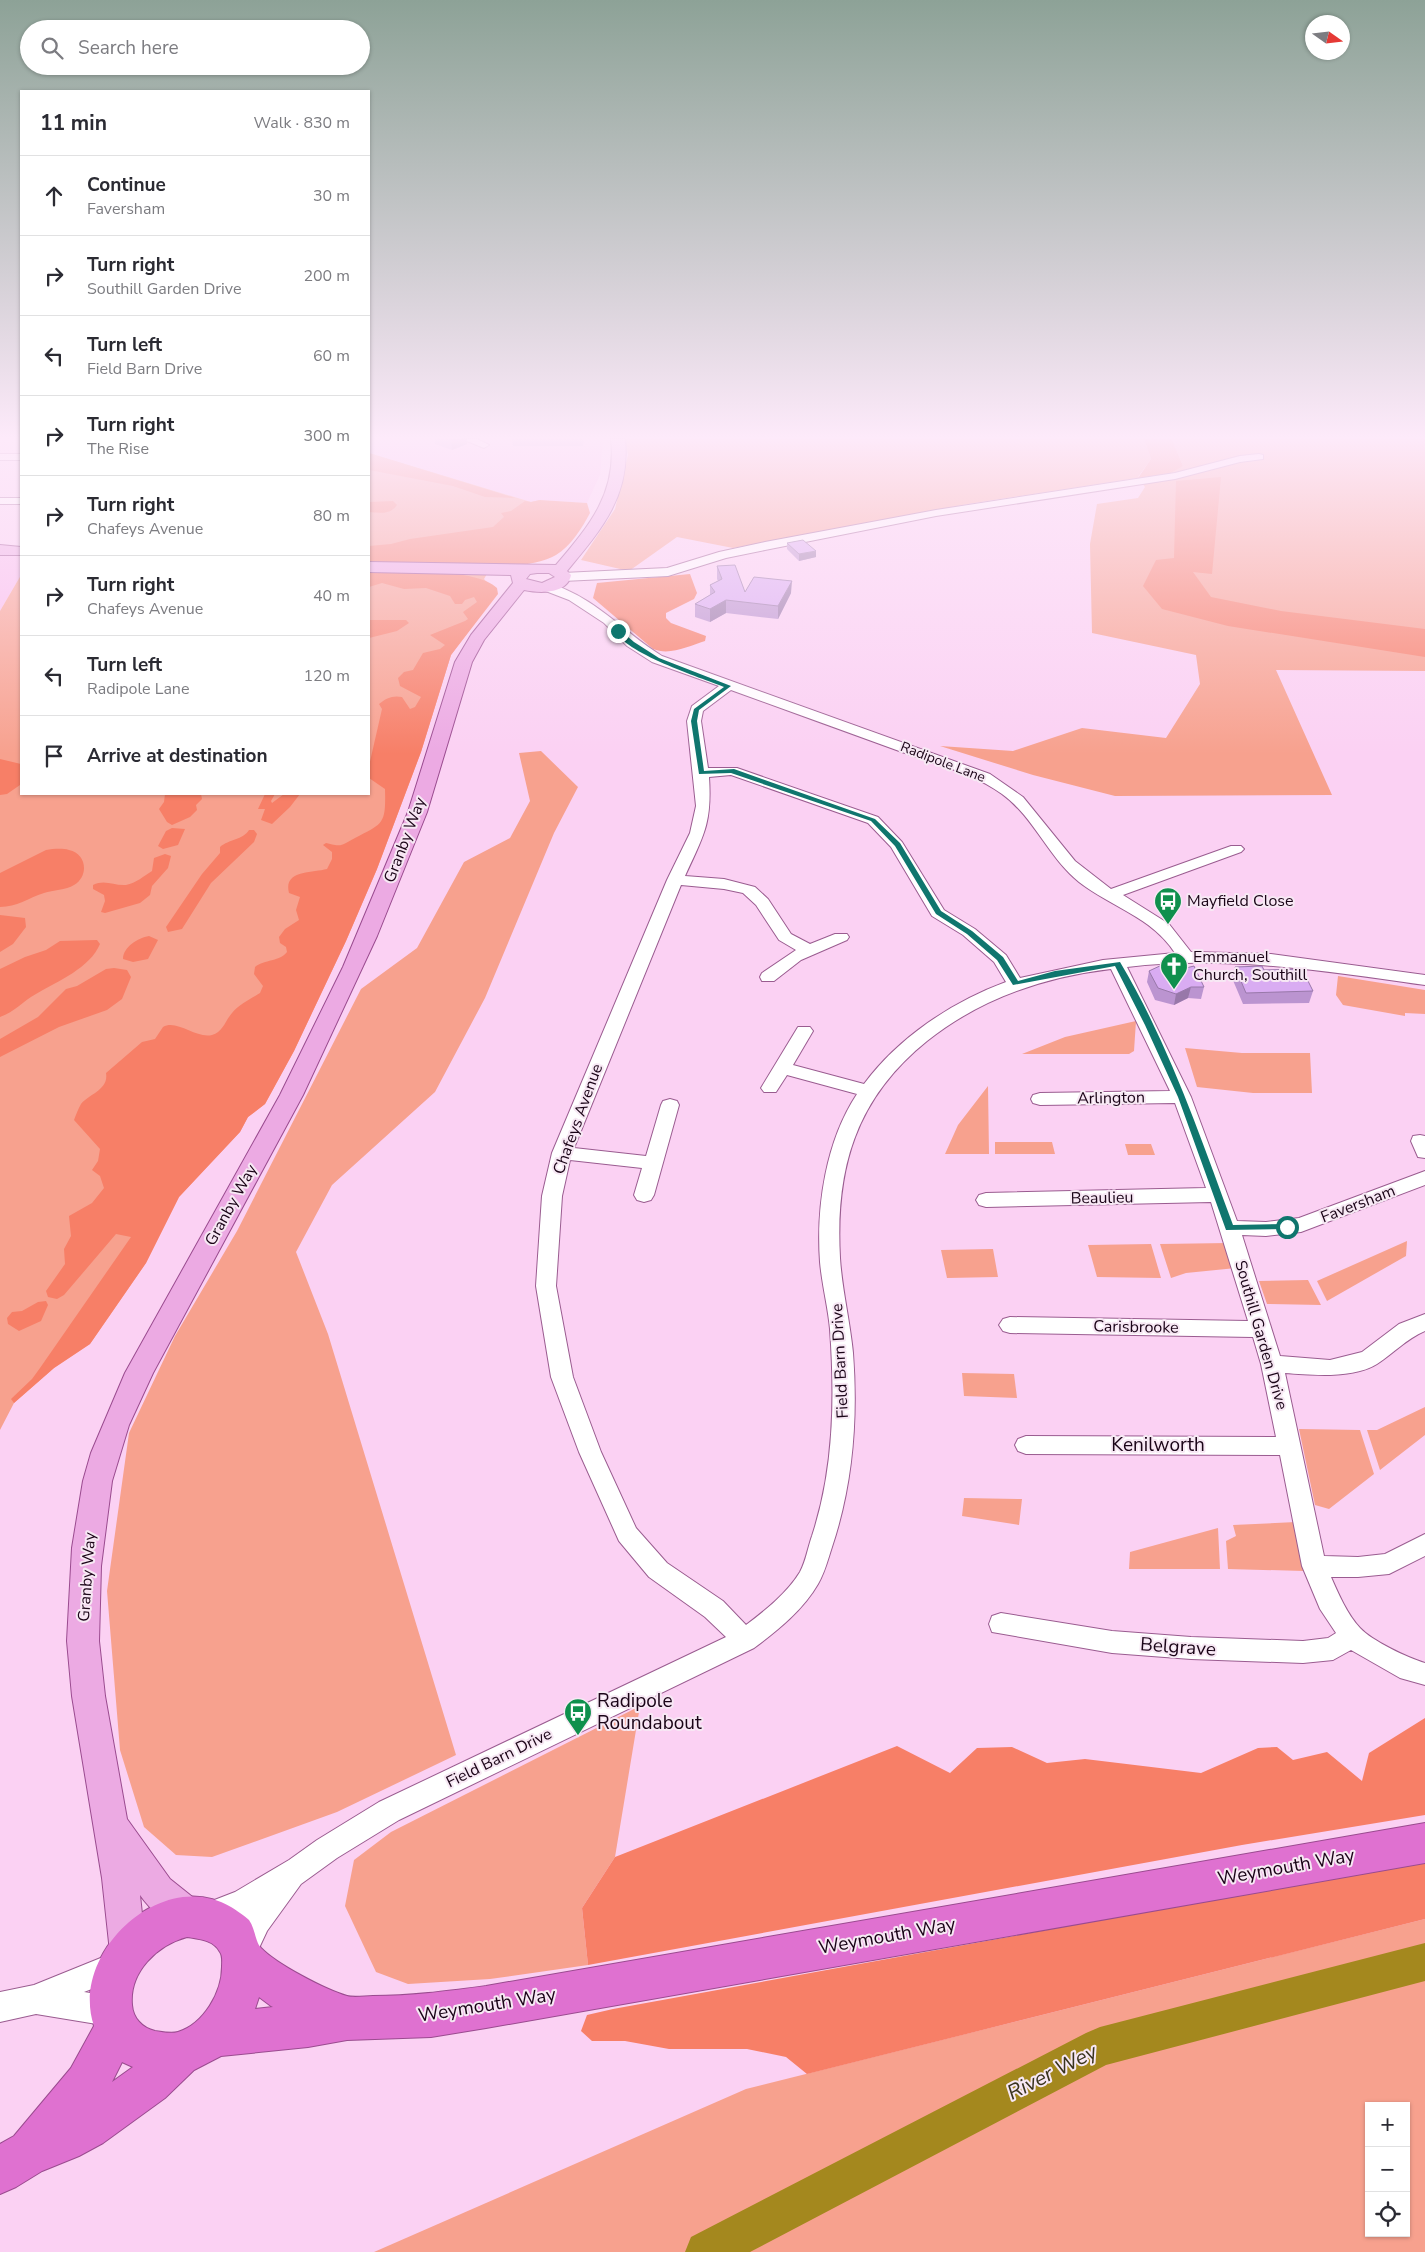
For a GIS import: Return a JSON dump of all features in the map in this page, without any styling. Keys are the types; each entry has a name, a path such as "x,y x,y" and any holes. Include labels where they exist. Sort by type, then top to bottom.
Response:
{"highway":[{"name":"Weymouth Way","path":"196,2045 347,2018 431,2015 486,2007 1425,1843"},
{"path":"196,1917 231,1929 244,1956 240,1991 236,2004 196,2045 87,2127 14,2162 87,2084 112,2020 124,1958 158,1927 196,1917"},
{"name":"Weymouth Way","path":"244,1956 286,1991 347,2018"},
{"path":"112,2020 135,2047 162,2054 196,2045"}],"main road":[{"name":"Granby Way","path":"124,1958 124,1906 112,1825 99,1763 84,1656 84,1577 92,1510 102,1457 121,1406 143,1363 237,1194 324,1031 377,913 428,782 456,682 469,650 499,610 542,578 580,544"},
{"path":"0,550 20,550"},
{"name":"Radipole Lane","path":"370,566 488,572 542,578"},
{"name":"Granby Way","path":"112,1825 158,1891 196,1917"}],"street":[{"path":"542,578 668,572 724,555 775,544"},
{"name":"Radipole Lane","path":"542,578 608,620 632,643 657,659 985,777 1006,790 1022,804 1066,861 1079,874 1154,918 1176,939 1186,958"},
{"name":"Chafeys Avenue","path":"728,686 696,709 694,721 702,773 703,806 698,833 676,880 562,1153 552,1196 546,1286 562,1377 590,1452 627,1534 658,1570 714,1609 745,1640"},
{"path":"702,773 732,771 873,820 897,845 938,912 969,932 1000,959 1016,984"},
{"path":"1112,894 1236,849"},
{"path":"676,880 724,884 749,890 762,902 785,937 808,950"},
{"path":"768,977 795,956 841,937"},
{"path":"1186,958 1255,958 1425,980"},
{"name":"Field Barn Drive","path":"196,1917 243,1903 299,1870 327,1849 389,1811 745,1640 776,1618 810,1576 830,1521 841,1462 846,1403 840,1324 830,1252 834,1197 842,1150 852,1119 868,1091 889,1066 925,1032 955,1013 1016,984 1055,973 1117,963 1186,958"},
{"name":"Southill Garden Drive","path":"1117,963 1149,1025 1182,1097 1230,1228 1272,1364 1314,1566 1328,1601 1351,1636 1385,1658 1409,1670 1425,1674"},
{"path":"770,1088 804,1031"},
{"path":"782,1068 868,1091"},
{"name":"Arlington","path":"1040,1099 1182,1097"},
{"path":"644,1194 670,1105"},
{"path":"562,1153 653,1163"},
{"name":"Faversham","path":"1230,1228 1266,1229 1301,1225 1425,1178"},
{"name":"Beaulieu","path":"986,1200 1218,1195"},
{"path":"1272,1364 1330,1368 1368,1359 1406,1330 1425,1322"},
{"name":"Carisbrooke","path":"1010,1324 1262,1329"},
{"name":"Kenilworth","path":"1026,1445 1290,1446"},
{"path":"1314,1566 1358,1567 1389,1564 1425,1544"},
{"name":"Belgrave","path":"1001,1624 1112,1642 1201,1649 1303,1652 1333,1649 1351,1636"},
{"name":"Field Barn Drive","path":"244,1956 257,1921 282,1888 299,1870"},
{"path":"0,2007 36,1999 124,1958"},
{"path":"36,1999 112,2020"}],"shaded area":[{"path":"370,544 508,544 484,579 497,593 451,655 421,752 377,869 346,941 294,1051 265,1104 248,1117 240,1132 179,1197 146,1263 90,1344 54,1368 14,1403 0,1430 0,611 20,577 20,795 370,795"},
{"path":"390,544 569,544 556,555 539,561 518,565 466,568 370,564 370,546"},
{"path":"592,544 667,544 629,571 581,560"},
{"path":"713,544 754,544 733,548"},
{"path":"1090,544 1425,544 1425,671 1276,670 1332,795 1115,796 1033,775 940,746 1013,751 1082,728 1166,738 1200,684 1196,655 1092,633"},
{"path":"1174,544 1215,544 1212,574 1193,572 1211,597 1281,611 1425,629 1425,657 1228,626 1162,609 1143,586 1156,560 1174,558"},
{"path":"0,552 20,553 20,577 0,611"},
{"path":"370,570 437,572 473,577 497,588 498,594 451,655 421,752 377,869 346,941 294,1051 265,1104 248,1117 240,1132 179,1197 146,1263 90,1344 54,1368 14,1403 11,1399 32,1379 131,1237 116,1234 64,1295 57,1299 48,1297 46,1291 65,1264 64,1249 71,1236 69,1216 92,1203 104,1188 100,1176 92,1170 98,1161 100,1149 74,1120 81,1104 102,1088 106,1079 106,1073 142,1042 155,1039 163,1027 174,1025 200,1034 216,1034 238,1007 260,993 263,986 254,974 255,967 280,957 287,952 286,947 280,943 279,937 285,929 299,920 296,910 300,897 289,893 288,886 290,880 300,874 327,869 332,859 332,852 323,845 326,843 344,844 372,829 381,821 385,810 385,789 370,779 370,762 382,709 379,704 384,700 399,696 402,697 410,709 415,707 421,697 400,686 398,678 404,672 413,670 423,653 440,649 445,645 430,635 468,619 463,612 477,602 474,597 465,600 462,604 455,604 450,596 426,588 404,589 382,583 370,587"},
{"path":"690,574 697,593 694,599 666,613 666,618 671,623 706,636 705,641 673,651 653,649 593,598 597,583"},
{"path":"370,620 406,620 409,623 397,631 370,638"},
{"path":"541,751 578,787 554,833 485,998 435,1092 332,1185 296,1252 328,1334 456,1755 337,1812 212,1857 176,1855 144,1827 120,1750 107,1591 129,1433 175,1336 237,1231 361,989 417,948 464,862 510,838 530,801 519,753"},
{"path":"0,759 20,764 20,785 7,794 0,795"},
{"path":"165,795 201,795 202,799 196,805 197,810 190,817 172,825 167,822 159,809 164,802"},
{"path":"265,795 274,795 271,801 272,803 283,795 299,795 272,824 261,820 265,809 258,809"},
{"path":"172,828 185,829 178,845 163,849 158,846 166,831"},
{"path":"249,830 254,830 257,834 254,842 211,883 182,929 168,932 166,927 202,874 220,853 220,847 243,836"},
{"path":"66,849 75,852 82,860 84,866 84,871 79,881 67,888 44,893 12,906 0,907 0,873 46,850"},
{"path":"165,854 171,856 168,868 152,886 150,895 140,903 105,913 101,912 105,901 104,895 93,889 93,885 97,883 126,885 133,883 152,871 154,858"},
{"path":"0,915 25,918 26,927 13,944 0,952"},
{"path":"149,936 158,940 148,959 133,962 123,959 128,947 140,939"},
{"path":"97,940 100,944 95,953 81,967 0,1017 0,969 25,957 46,950 60,941"},
{"path":"106,969 127,970 131,977 122,999 107,1010 59,1027 0,1057 0,1039 38,1017 66,989 77,986"},
{"path":"1338,976 1425,990 1425,1014 1405,1013 1405,1016 1343,1005 1336,995"},
{"path":"1136,1021 1134,1051 1129,1054 1022,1054 1065,1037"},
{"path":"1185,1048 1242,1053 1310,1053 1312,1093 1253,1093 1197,1087"},
{"path":"988,1086 989,1154 945,1154 958,1125"},
{"path":"995,1142 1052,1142 1055,1154 995,1154"},
{"path":"1125,1144 1151,1144 1155,1155 1128,1155"},
{"path":"1407,1241 1406,1256 1327,1301 1317,1281"},
{"path":"1228,1243 1236,1268 1186,1273 1171,1278 1160,1244"},
{"path":"1151,1244 1161,1278 1097,1277 1088,1245"},
{"path":"993,1249 998,1277 947,1278 941,1250"},
{"path":"1308,1280 1321,1305 1267,1304 1259,1281"},
{"path":"46,1301 48,1305 41,1321 19,1331 8,1324 7,1318 12,1312 22,1311 38,1302"},
{"path":"962,1373 1014,1374 1017,1398 964,1396"},
{"path":"1425,1407 1425,1435 1380,1470 1367,1430 1377,1430"},
{"path":"1299,1429 1360,1430 1374,1474 1329,1509 1315,1505"},
{"path":"964,1498 1022,1499 1019,1525 962,1516"},
{"path":"1296,1522 1304,1571 1228,1569 1226,1541 1236,1536 1233,1525"},
{"path":"1218,1528 1220,1569 1129,1569 1130,1552"},
{"path":"640,1706 615,1857 582,1908 588,1965 490,1979 408,1984 376,1972 345,1906 354,1860 391,1832"},
{"path":"1425,1718 1425,1815 1242,1845 588,1965 582,1908 615,1857 897,1746 950,1773 977,1748 1012,1747 1047,1763 1085,1759 1201,1773 1258,1748 1277,1747 1293,1760 1327,1752 1362,1781 1369,1753"},
{"path":"1425,1861 1425,1919 807,2074 786,2057 747,2049 669,2049 625,2041 592,2041 581,2031 587,2015 613,2009"},
{"path":"1425,1919 1425,2252 374,2252 746,2089"}],"building":[{"path":"788,544 808,544 816,551 799,554"},
{"path":"735,565 745,592 754,577 792,581 778,606 726,600 710,609 695,604 715,592 710,585 722,579 717,566"},
{"path":"1164,964 1182,969 1194,966 1204,987 1191,987 1176,994 1158,988 1149,971"},
{"path":"1262,966 1264,970 1302,969 1313,991 1246,993 1235,967"}],"waterway":[{"name":"River Wey","path":"706,2252 1100,2047 1425,1962"}],"place":[{"name":"Mayfield Close","path":"1168,925"},
{"name":"Emmanuel Church, Southill","path":"1174,990"},
{"name":"Radipole Roundabout","path":"578,1736"}],"route":[{"path":"618,631 632,643 657,659 728,686 696,709 694,721 702,773 732,771 873,820 897,845 938,912 969,932 1000,959 1016,984 1055,973 1117,963 1149,1025 1182,1097 1230,1228 1266,1229 1287,1227"}]}
